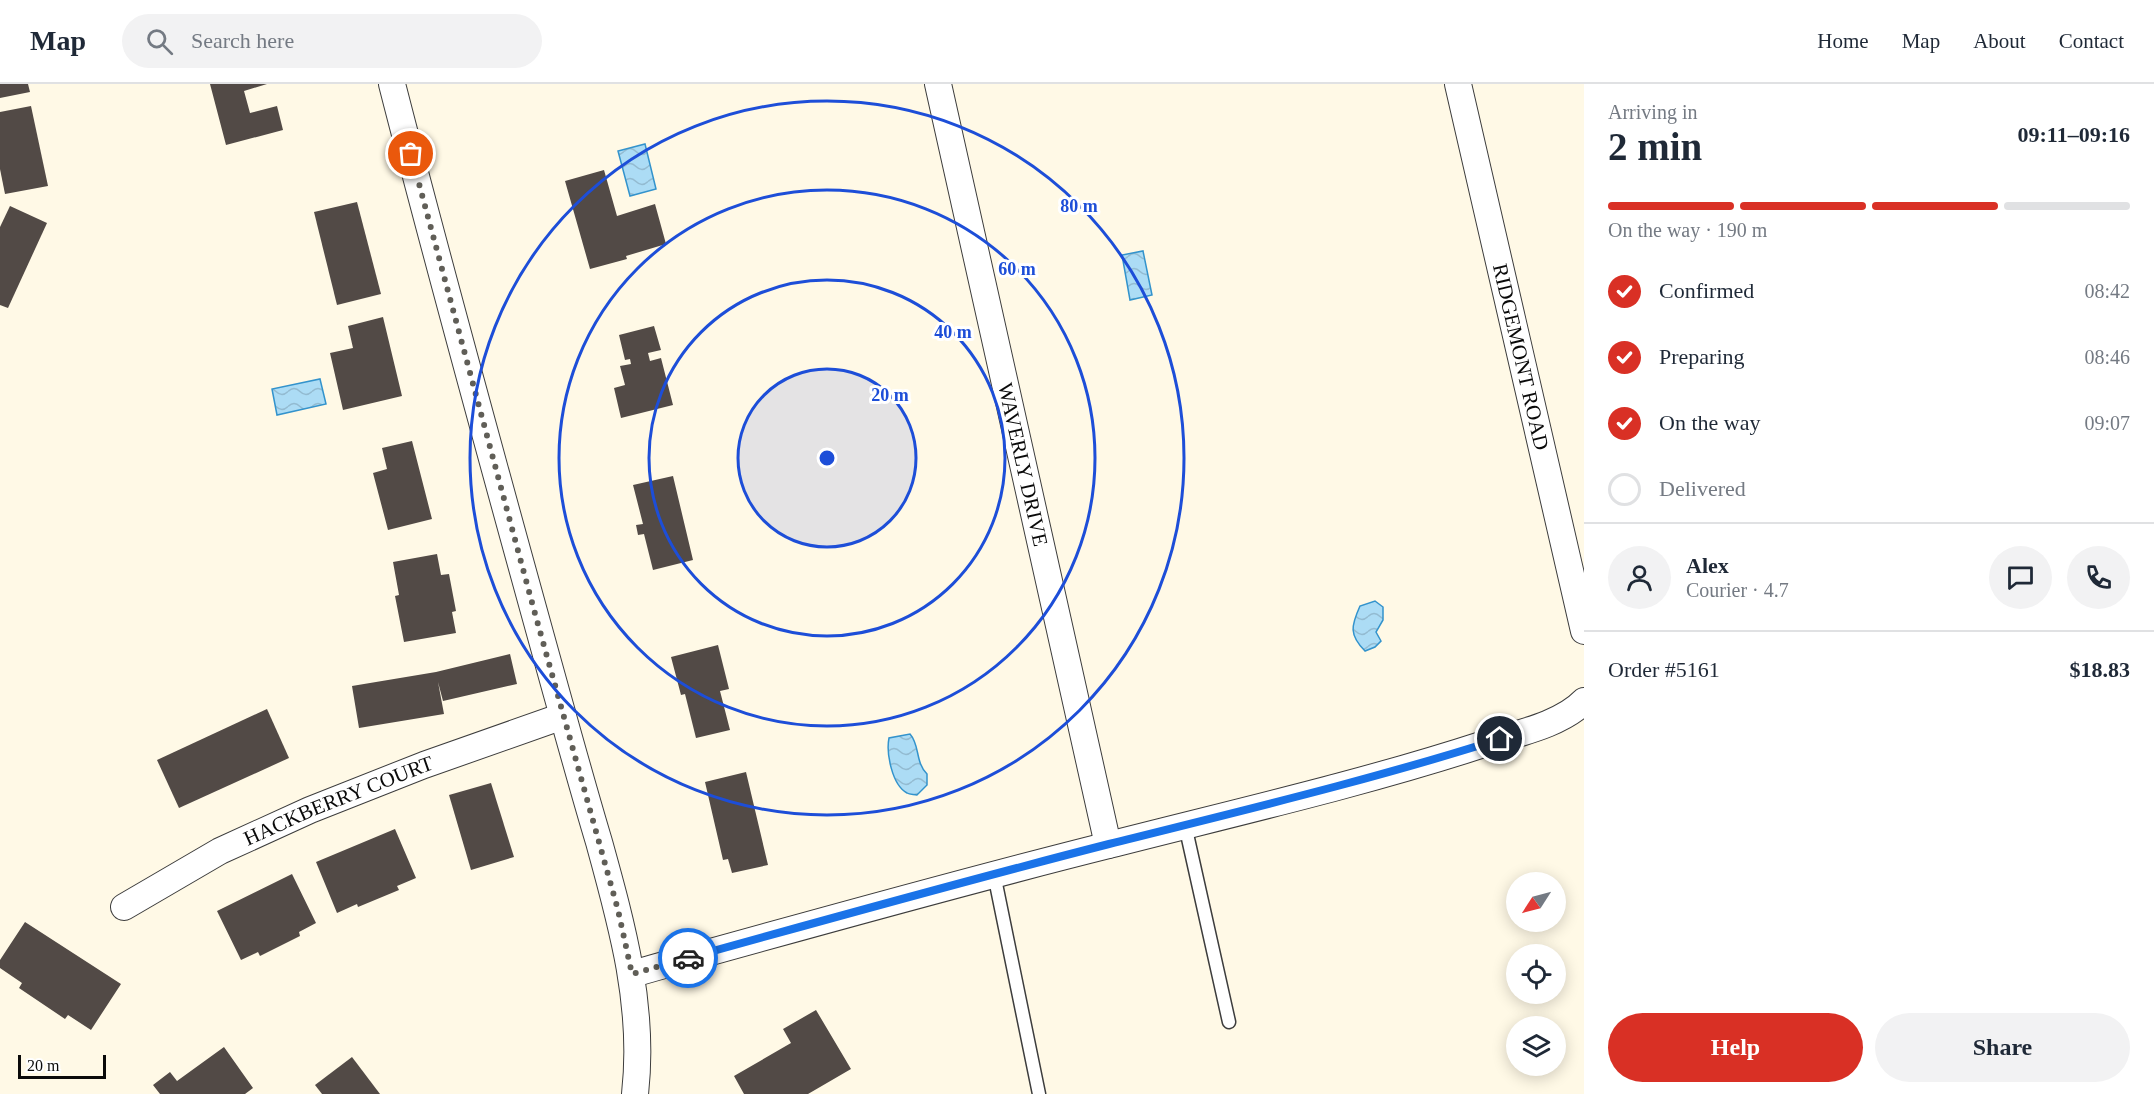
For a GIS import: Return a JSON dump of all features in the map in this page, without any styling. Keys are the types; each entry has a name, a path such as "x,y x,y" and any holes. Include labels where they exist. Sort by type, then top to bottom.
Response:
{"street":[{"path":"392,84 563,716 618,910 632,974 637,1015 635,1094"},
{"name":"WAVERLY DRIVE","path":"938,84 1108,845"},
{"name":"RIDGEMONT ROAD","path":"1458,84 1584,631"},
{"path":"632,974 994,874 1307,795 1443,758 1538,727 1564,716 1578,708 1584,701"},
{"name":"HACKBERRY COURT","path":"124,908 220,851 310,810 424,765 563,716"}],"lane":[{"path":"1185,825 1229,1022"},
{"path":"994,874 1040,1094"}],"water":[{"path":"645,144 656,189 630,196 618,151"},
{"path":"1143,251 1152,295 1130,300 1122,255"},
{"path":"320,379 326,404 277,415 272,389"},
{"path":"1375,601 1383,607 1383,620 1376,632 1381,641 1375,647 1365,651 1356,640 1353,625 1360,606"},
{"path":"910,734 927,774 927,785 917,795 907,793 897,783 888,752 889,738"}],"building":[{"path":"0,84 28,84 30,92 0,98"},
{"path":"210,84 267,84 244,91 250,113 277,106 283,130 226,145"},
{"path":"31,106 48,186 5,194 0,169 0,112"},
{"path":"604,170 617,216 655,204 666,244 626,256 627,259 590,269 565,181"},
{"path":"357,202 381,294 337,305 314,212"},
{"path":"10,206 47,223 8,308 0,305 0,227"},
{"path":"383,317 402,396 343,410 330,353 353,348 348,326"},
{"path":"654,326 661,350 648,353 650,361 661,358 673,405 621,418 614,388 625,385 620,366 631,364 630,359 625,360 619,335"},
{"path":"412,441 432,519 388,530 373,473 387,469 382,448"},
{"path":"673,476 693,560 653,570 644,534 638,535 636,525 643,524 633,485"},
{"path":"437,554 441,575 449,574 456,611 452,612 456,633 404,642 395,596 399,595 393,562"},
{"path":"718,645 729,689 720,691 730,730 696,738 685,694 681,695 671,657"},
{"path":"510,654 517,684 443,701 438,682 444,714 359,728 352,686 436,672"},
{"path":"267,709 289,758 179,808 157,760"},
{"path":"746,772 768,865 732,873 728,859 723,860 705,782"},
{"path":"491,783 514,857 471,870 449,795"},
{"path":"395,829 416,878 397,886 399,890 337,913 316,862"},
{"path":"292,874 316,923 299,932 300,936 260,956 258,952 241,960 217,911"},
{"path":"25,922 121,984 91,1030 68,1015 65,1019 19,988 22,983 0,968 0,960"},
{"path":"816,1010 851,1069 808,1094 744,1094 734,1076 791,1043 783,1029"},
{"path":"224,1047 253,1088 245,1094 160,1094 153,1085 170,1072 177,1081"},
{"path":"352,1057 380,1094 322,1094 315,1085"}],"way so far":[{"path":"411,154 567,733 618,910 632,974 688,958"}],"route":[{"path":"688,958 1040,862 1307,795 1443,758 1500,739"}]}
